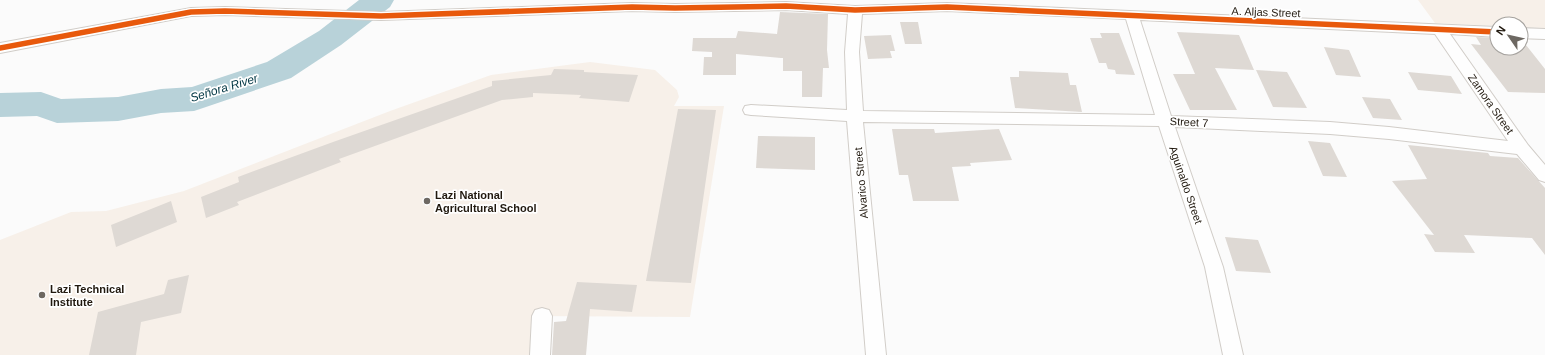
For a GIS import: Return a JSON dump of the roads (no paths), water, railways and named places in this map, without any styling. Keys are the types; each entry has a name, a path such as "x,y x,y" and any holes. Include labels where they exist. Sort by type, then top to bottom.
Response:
{"street":[{"name":"A. Aljas Street","path":"0,48 155,18 229,6 339,15 381,16 578,9 786,6 855,10 948,7 1489,32"},
{"name":"Alvarico Street","path":"855,10 852,52 855,116 876,355"},
{"name":"Aguinaldo Street","path":"1132,16 1164,121 1214,267 1233,355"},
{"name":"Zamora Street","path":"1438,29 1522,149 1545,176"},
{"path":"1529,33 1545,34"},
{"name":"Street 7","path":"750,110 855,116 1164,121 1330,128 1389,133 1522,149"},
{"path":"540,355 542,316"}],"waterway":[{"name":"Señora River","path":"0,105 41,104 57,111 118,109 161,101 194,99 279,70 330,38 379,0"}],"place":[{"name":"Lazi National Agricultural School","path":"427,201"},
{"name":"Lazi Technical Institute","path":"42,295"}]}
